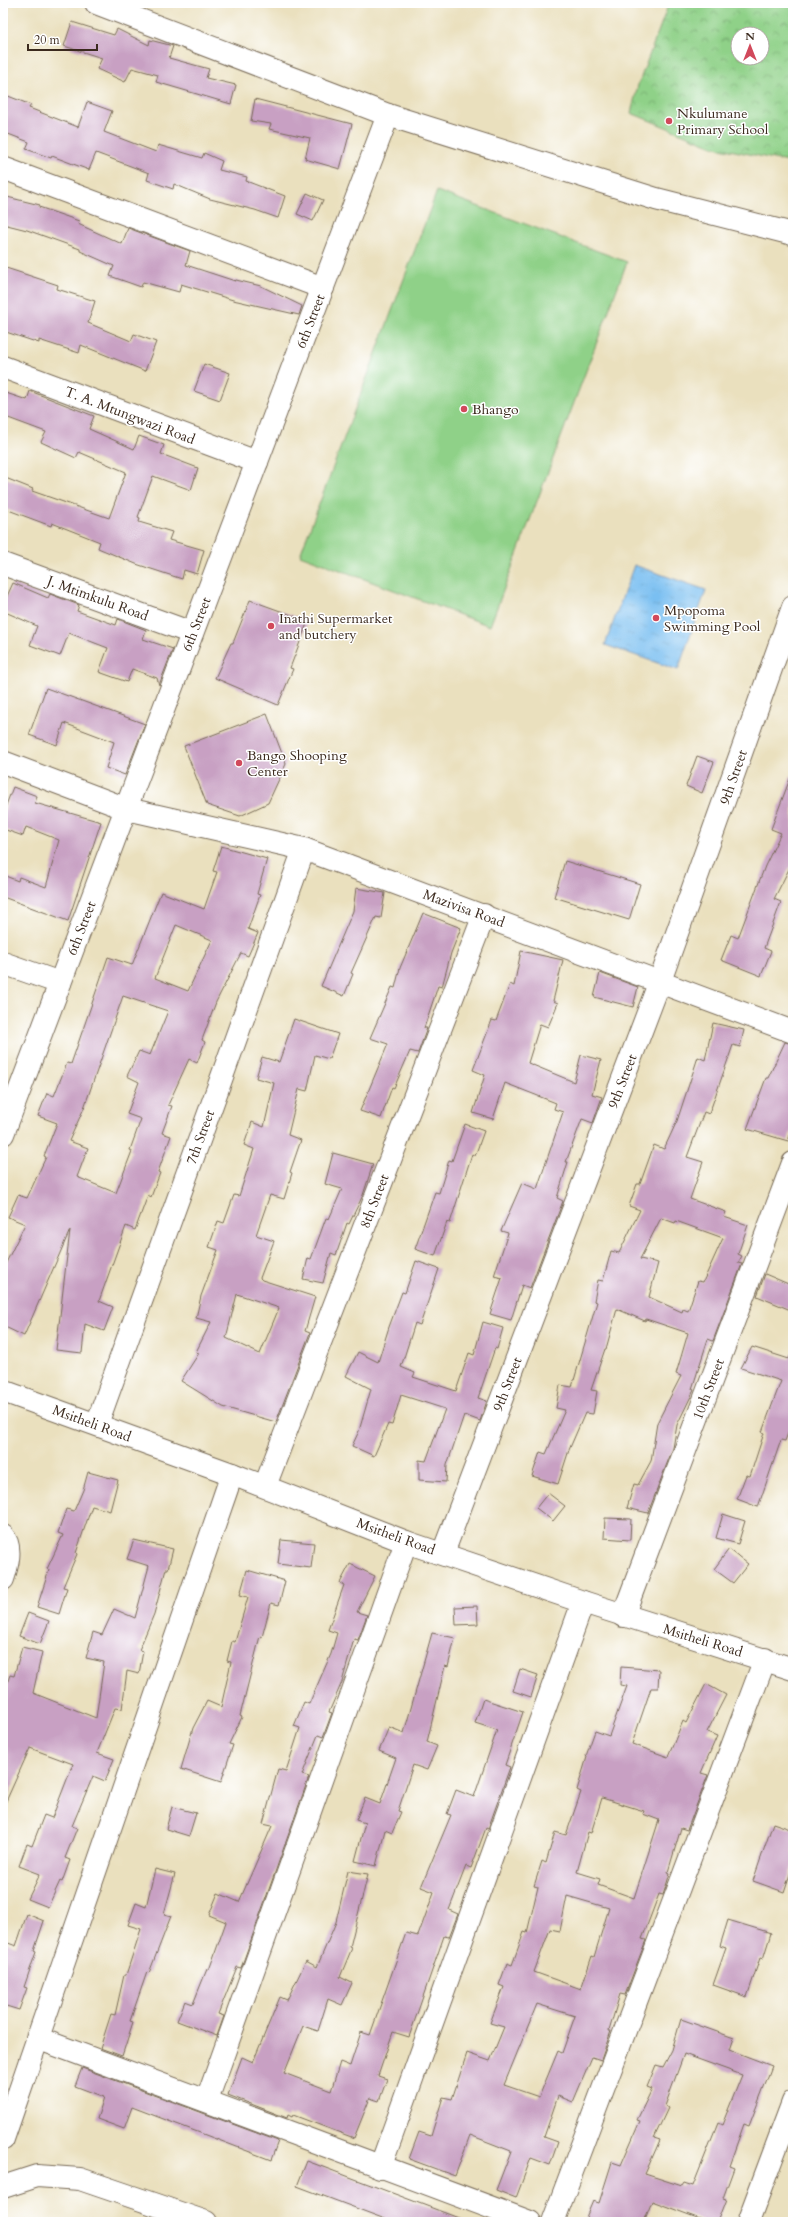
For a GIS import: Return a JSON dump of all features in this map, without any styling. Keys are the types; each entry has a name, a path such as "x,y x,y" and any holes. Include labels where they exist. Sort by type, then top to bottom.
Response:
{"street":[{"path":"96,3 388,115 656,199 793,234"},
{"name":"6th Street","path":"3,1134 388,115"},
{"path":"3,168 323,288"},
{"name":"T. A. Mtungwazi Road","path":"3,367 257,462"},
{"name":"J. Mtimkulu Road","path":"3,564 192,633"},
{"name":"9th Street","path":"443,1553 660,981 793,607"},
{"name":"Mazivisa Road","path":"3,762 127,809 304,849 484,915 793,1032"},
{"name":"7th Street","path":"97,1424 304,849"},
{"name":"8th Street","path":"265,1486 484,915"},
{"path":"3,962 60,983"},
{"name":"10th Street","path":"624,1616 793,1163"},
{"name":"Msitheli Road","path":"3,1390 265,1486 406,1542 443,1553 624,1616 793,1669"},
{"path":"3,2139 232,1474"},
{"path":"3,1536 7,1540 9,1564 3,1579"},
{"path":"207,2100 406,1542"},
{"path":"380,2168 583,1602"},
{"path":"553,2222 765,1659"},
{"path":"37,2038 207,2100 380,2168 530,2222"},
{"path":"748,2222 793,2102"},
{"path":"3,2187 37,2176 80,2180 206,2222"}],"green space":[{"path":"669,3 793,3 793,163 715,147 631,113 638,85"},
{"name":"Bhango","path":"437,191 627,262 490,626 300,555"}],"water":[{"name":"Mpopoma Swimming Pool","path":"634,565 706,590 678,670 605,645"}],"building":[{"path":"72,22 114,35 117,29 149,45 150,40 173,46 169,58 209,69 206,78 236,85 231,104 156,82 158,75 132,68 125,82 97,69 102,58 64,46"},
{"path":"3,94 31,105 29,108 78,127 87,102 112,111 104,132 156,152 158,145 202,158 204,153 222,161 219,170 247,177 246,181 285,196 278,218 255,210 210,199 174,184 173,189 147,180 149,173 96,153 89,170 52,156 51,158 26,149 29,142 3,132"},
{"path":"255,99 352,124 340,169 305,159 310,138 269,129 271,124 251,121"},
{"path":"307,193 323,200 313,221 297,214"},
{"path":"3,196 40,205 39,207 79,221 78,224 122,244 128,228 190,251 186,265 235,281 261,286 302,306 299,315 233,300 181,284 179,292 143,282 141,287 110,276 114,266 80,251 80,249 27,230 3,224"},
{"path":"3,267 58,285 57,289 95,301 88,323 131,341 134,334 156,342 145,371 81,345 79,353 39,340 39,343 3,331"},
{"path":"204,364 230,373 220,400 194,391"},
{"path":"30,391 94,416 89,429 134,449 139,436 164,445 161,454 198,468 191,490 153,476 138,517 140,518 139,522 172,532 169,540 204,550 197,574 184,570 182,579 136,564 98,548 100,542 52,523 51,526 3,508 3,477 33,489 32,491 109,518 126,472 79,452 76,458 41,442 46,432 3,416 3,392 27,400"},
{"path":"13,583 48,598 50,594 79,605 77,611 116,625 118,619 146,630 143,639 173,649 159,685 157,678 132,669 127,682 99,672 108,648 69,633 60,656 30,645 37,626 3,611 3,605"},
{"path":"250,600 308,621 290,668 293,669 278,705 215,678 231,643 233,643"},
{"path":"46,688 145,724 125,775 106,768 114,742 64,723 57,745 29,735"},
{"path":"267,714 286,764 268,803 240,816 207,805 184,746"},
{"path":"697,756 714,762 702,793 686,786"},
{"path":"791,776 793,776 793,861 774,899 781,902 764,948 771,951 761,976 721,960 731,935 738,938 765,866 781,833 771,829"},
{"path":"13,787 37,796 35,803 101,822 68,921 3,897 3,875 18,881 19,877 46,887 59,840 26,827 23,836 3,829 3,813"},
{"path":"221,846 267,859 257,894 260,895 248,929 258,933 248,956 241,953 216,1002 202,1040 205,1042 197,1063 189,1059 168,1105 172,1106 162,1133 171,1136 158,1172 160,1173 151,1197 148,1195 135,1230 126,1226 99,1301 113,1307 104,1331 85,1324 82,1353 56,1350 70,1230 24,1336 3,1326 3,1269 25,1224 8,1217 18,1195 27,1198 46,1157 44,1156 57,1123 38,1116 47,1093 54,1096 67,1063 71,1064 108,957 132,965 161,892 204,909 217,872 213,871","holes":["176,925 212,940 188,991 155,978","123,996 168,1011 150,1055 139,1051 127,1076 139,1082 127,1114 141,1119 130,1150 132,1151 116,1193 77,1177 88,1148 69,1141 84,1108"]},
{"path":"565,861 640,884 629,920 554,897"},
{"path":"356,888 385,893 381,918 376,917 351,973 353,974 344,996 321,986 353,911"},
{"path":"423,913 461,928 451,953 442,987 438,986 424,1028 427,1028 418,1053 410,1051 394,1088 392,1087 381,1118 360,1111 388,1044 370,1038 392,987 395,988 400,968"},
{"path":"521,951 563,960 553,1001 558,1003 548,1027 540,1024 528,1063 574,1082 581,1055 601,1060 592,1094 602,1097 593,1123 582,1119 566,1162 568,1162 557,1198 563,1201 530,1288 522,1285 511,1320 490,1314 502,1278 494,1276 508,1233 501,1231 522,1183 537,1189 563,1112 554,1109 556,1103 505,1083 493,1119 473,1113 485,1075 473,1070 492,1020 496,1021 510,984 514,986"},
{"path":"600,973 638,987 633,1007 594,997"},
{"path":"294,1019 338,1034 329,1059 315,1055 307,1091 299,1089 288,1135 301,1140 290,1172 292,1173 284,1199 270,1195 256,1235 274,1241 260,1278 262,1280 315,1297 305,1331 310,1333 276,1422 223,1407 181,1381 199,1353 196,1352 211,1322 196,1318 201,1296 218,1250 209,1247 218,1221 224,1223 234,1195 239,1196 254,1149 244,1145 252,1122 264,1127 274,1083 256,1078 262,1057 279,1062","holes":["237,1294 279,1308 260,1354 226,1338"]},
{"path":"713,1023 744,1030 740,1047 733,1045 709,1114 704,1112 687,1157 703,1162 690,1199 726,1212 724,1217 748,1225 738,1254 742,1256 738,1263 742,1264 713,1341 708,1339 692,1389 694,1390 677,1425 673,1448 648,1513 627,1508 634,1484 638,1485 651,1461 657,1423 681,1376 676,1374 688,1333 646,1319 645,1321 617,1309 606,1349 591,1390 597,1391 593,1414 585,1413 569,1450 558,1484 532,1476 540,1452 546,1454 565,1410 556,1408 560,1385 572,1387 597,1302 594,1301 598,1280 603,1281 611,1251 619,1253 640,1210 629,1206 637,1184 640,1184 654,1145 664,1149 677,1121 698,1057 705,1060","holes":["661,1218 675,1223 676,1221 723,1238 703,1282 698,1281 688,1311 683,1309 682,1312 649,1297 658,1263 640,1259"]},
{"path":"785,1042 793,1044 793,1126 788,1141 747,1129 766,1078 768,1078"},
{"path":"465,1124 484,1131 475,1156 472,1154 450,1223 447,1222 435,1256 415,1249 435,1192 439,1193 449,1160 452,1161"},
{"path":"333,1153 373,1164 363,1195 349,1224 347,1223 336,1255 331,1253 323,1283 303,1279 308,1258 311,1259 326,1218 329,1219 342,1189 325,1184"},
{"path":"416,1261 439,1269 420,1325 415,1323 401,1367 415,1373 413,1377 456,1391 469,1353 474,1355 483,1322 503,1328 497,1349 495,1348 478,1398 487,1401 480,1421 464,1415 447,1465 446,1482 419,1480 419,1460 426,1461 445,1409 401,1395 392,1425 388,1424 374,1456 352,1446 359,1431 371,1389 346,1376 358,1352 378,1362 402,1292 405,1293"},
{"path":"765,1274 793,1286 793,1311 757,1296"},
{"path":"752,1347 789,1359 791,1354 793,1354 793,1420 785,1441 781,1440 758,1507 737,1499 746,1475 750,1476 764,1433 762,1432 781,1381 741,1368"},
{"path":"88,1472 118,1480 110,1511 92,1506 76,1553 77,1554 63,1587 67,1588 59,1614 37,1607 49,1570 47,1569 63,1535 58,1533 66,1509 74,1511 83,1490"},
{"path":"548,1493 565,1506 553,1521 536,1508"},
{"path":"723,1514 745,1521 738,1544 716,1538"},
{"path":"605,1518 631,1519 630,1540 604,1538"},
{"path":"134,1540 173,1549 154,1614 139,1650 143,1651 139,1674 127,1671 122,1709 115,1708 97,1753 114,1759 105,1781 93,1776 72,1826 77,1828 65,1858 70,1860 62,1882 60,1881 48,1907 28,1899 40,1874 19,1866 27,1844 32,1846 44,1815 52,1818 73,1764 30,1748 3,1808 3,1695 10,1675 14,1676 22,1647 42,1652 33,1693 96,1718 104,1662 86,1658 93,1632 102,1635 114,1609 135,1618 149,1566 127,1559"},
{"path":"281,1540 314,1543 311,1568 278,1564"},
{"path":"729,1549 748,1564 733,1583 714,1569"},
{"path":"350,1564 375,1576 357,1612 367,1615 358,1640 354,1639 342,1682 329,1712 332,1713 323,1737 318,1735 302,1775 309,1777 241,1968 237,1967 218,2014 224,2016 217,2036 177,2021 185,2001 193,2004 207,1969 209,1970 226,1922 209,1915 218,1893 239,1902 272,1826 263,1824 278,1769 286,1771 300,1728 294,1726 304,1702 309,1704 331,1654 337,1633 328,1630 344,1585 340,1583"},
{"path":"247,1570 285,1581 279,1605 271,1603 262,1637 260,1636 240,1716 242,1717 229,1744 233,1745 221,1782 181,1769 193,1728 207,1701 221,1707 231,1662 227,1661 232,1641 235,1642 248,1597 240,1595"},
{"path":"477,1606 478,1624 456,1625 455,1607"},
{"path":"28,1613 49,1621 40,1644 19,1636"},
{"path":"432,1633 455,1638 448,1667 445,1666 427,1742 437,1746 427,1770 413,1765 398,1811 401,1812 392,1833 385,1830 376,1866 355,1861 365,1823 356,1820 365,1798 380,1804 396,1758 379,1751 389,1727 404,1733"},
{"path":"621,1667 659,1670 658,1688 651,1688 632,1744 668,1757 683,1721 686,1723 706,1684 726,1695 707,1732 717,1736 701,1773 708,1775 687,1830 681,1828 663,1895 659,1894 642,1939 646,1940 625,1995 620,1994 609,2031 611,2031 601,2060 592,2057 573,2102 558,2096 544,2137 558,2142 550,2165 531,2158 516,2198 496,2190 511,2151 470,2135 455,2176 409,2159 419,2132 431,2136 443,2097 452,2099 467,2053 490,2061 504,2027 490,2023 504,1987 499,1985 507,1963 512,1965 524,1932 527,1933 538,1887 534,1886 542,1861 546,1863 555,1832 566,1835 581,1792 577,1790 587,1757 586,1756 595,1731 609,1736 627,1686 620,1685","holes":["602,1798 644,1811 643,1814 659,1820 634,1898 598,1885 600,1879 577,1872 588,1832 591,1833","567,1896 609,1908 594,1957 592,1956 581,1989 534,1972 550,1929 560,1931","537,2004 575,2016 562,2053 558,2051 539,2097 504,2085"]},
{"path":"520,1669 538,1675 531,1697 513,1691"},
{"path":"483,1699 523,1712 505,1765 510,1767 488,1829 486,1828 471,1868 466,1866 449,1910 458,1914 449,1937 444,1936 409,2037 393,2032 378,2076 387,2079 379,2101 370,2098 354,2138 293,2115 292,2117 288,2115 287,2118 228,2095 242,2057 253,2062 280,1997 287,2000 306,1961 317,1967 336,1922 348,1871 368,1874 350,1947 352,1948 340,1977 352,1983 342,2005 328,1999 318,2031 303,2026 284,2073 331,2091 340,2062 350,2066 361,2032 370,2035 406,1933 418,1936 434,1892 421,1887 451,1815 447,1814 456,1790 474,1797 497,1730 475,1723"},
{"path":"172,1807 196,1813 189,1836 166,1829"},
{"path":"773,1823 793,1830 793,1865 784,1892 753,1881"},
{"path":"155,1869 175,1874 164,1914 171,1916 149,1973 147,1972 130,2021 133,2022 122,2056 100,2048 111,2014 115,2015 124,1975 126,1975 141,1929 128,1925 136,1903 146,1907"},
{"path":"27,1914 44,1921 34,1951 36,1952 24,1987 27,1988 19,2010 3,2005 3,1941 16,1946"},
{"path":"728,1920 771,1933 763,1959 760,1958 747,1997 713,1985 726,1948 720,1946"},
{"path":"681,2019 734,2038 730,2050 772,2066 749,2126 744,2124 729,2166 734,2168 723,2198 726,2199 717,2222 708,2222 652,2201 644,2222 584,2222 593,2201 599,2203 612,2162 621,2165 640,2121 637,2120 652,2089 647,2087 656,2065 663,2067 672,2050","holes":["684,2054 742,2075 722,2125 718,2123 693,2186 684,2183 682,2186 645,2174 660,2140 654,2138 668,2108 665,2106"]},
{"path":"82,2068 278,2141 271,2160 132,2107 124,2129 97,2119 104,2097 75,2086"},
{"path":"307,2161 464,2220 464,2222 393,2222 297,2186"}],"place":[{"name":"Nkulumane Primary School","path":"669,121"},
{"name":"Bhango","path":"464,409"},
{"name":"Mpopoma Swimming Pool","path":"656,618"},
{"name":"Inathi Supermarket and butchery","path":"271,626"},
{"name":"Bango Shooping Center","path":"239,763"}]}
